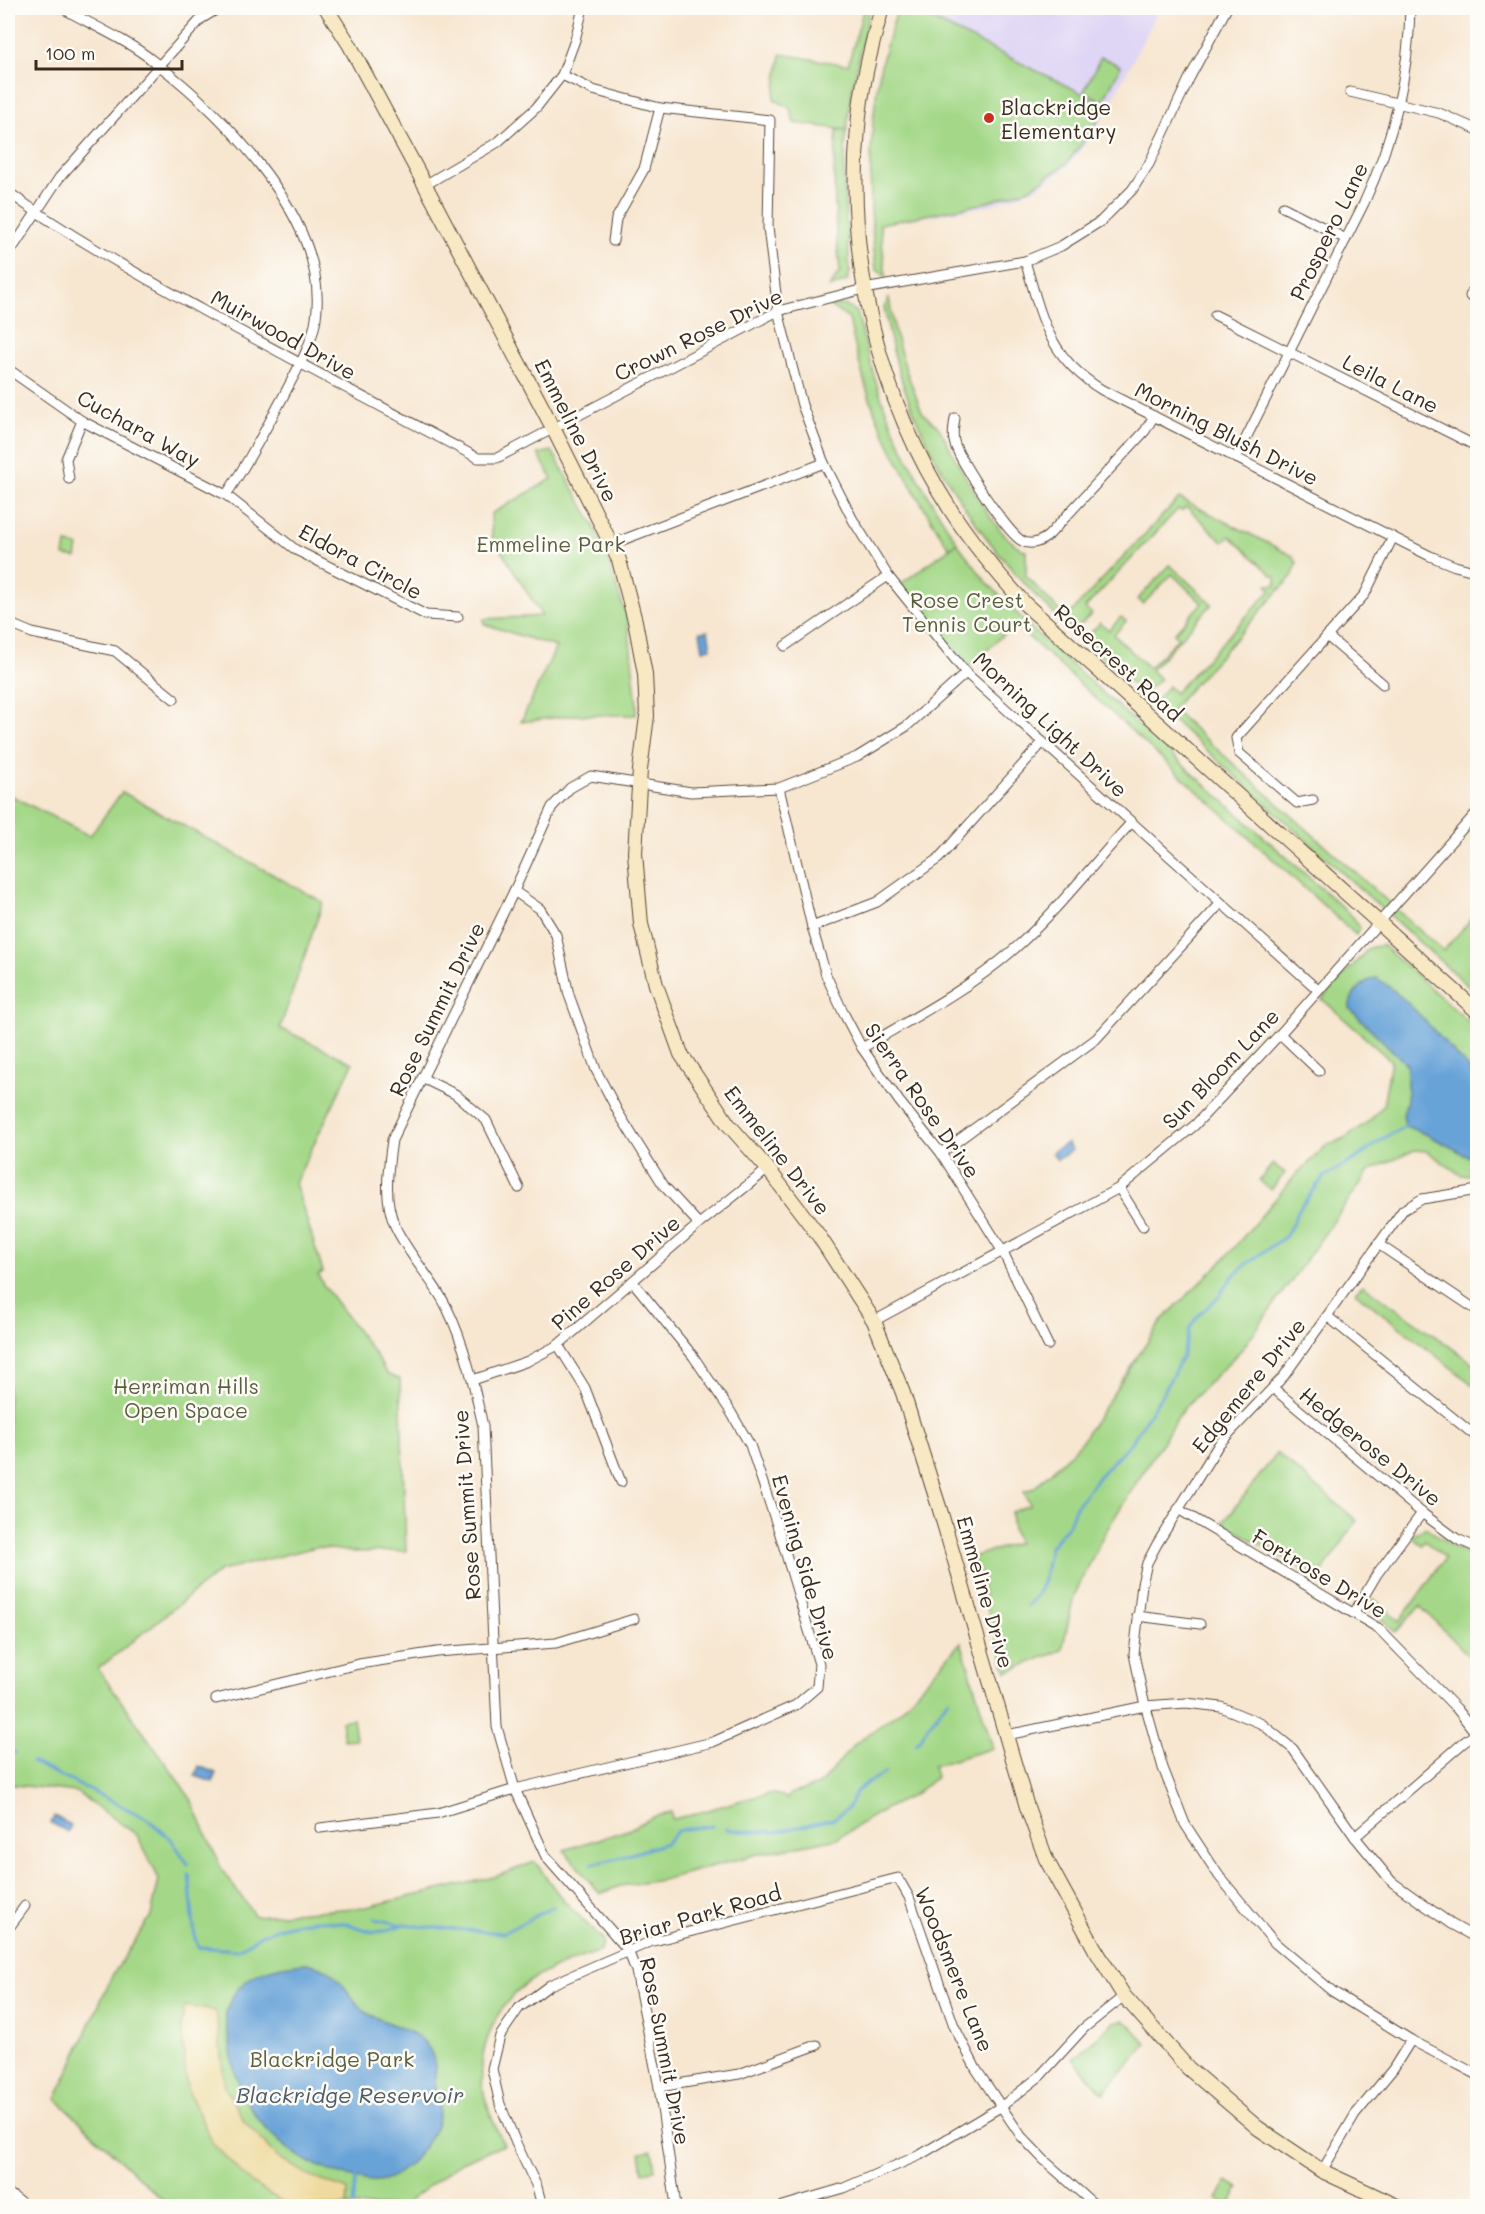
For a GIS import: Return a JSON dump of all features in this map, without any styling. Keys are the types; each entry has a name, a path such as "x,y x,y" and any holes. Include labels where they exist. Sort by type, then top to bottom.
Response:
{"street":[{"path":"62,8 114,36 159,66 233,131 276,188 304,236 313,261 318,290 316,317 310,342 247,464 226,495"},
{"path":"8,255 59,178 201,19 219,8"},
{"name":"Emmeline Drive","path":"326,8 349,44 425,184 553,428 619,560 635,621 645,674 647,716 635,853 641,924 656,985 681,1054 728,1125 768,1169 819,1236 874,1322 903,1393 1027,1807 1046,1859 1095,1949 1124,1996 1188,2068 1258,2128 1322,2171 1397,2206"},
{"path":"425,184 498,142 536,108 561,75 575,40 583,8"},
{"name":"Rosecrest Road","path":"882,8 871,46 858,126 855,197 858,243 864,289 881,361 902,418 934,483 989,563 1025,604 1478,1012"},
{"name":"Crown Rose Drive","path":"553,428 778,311 864,289 1025,261 1061,246 1101,221 1131,190 1149,164 1189,79 1227,8"},
{"name":"Prospero Lane","path":"1236,458 1346,239 1378,170 1400,103 1408,48 1410,8"},
{"name":"Morning Light Drive","path":"561,75 593,90 660,108 770,120 768,226 778,311 802,405 824,463 853,520 888,576 966,673 1318,990"},
{"path":"1350,92 1439,112 1478,130"},
{"path":"613,241 616,219 644,170 660,108"},
{"name":"Muirwood Drive","path":"8,192 35,212 162,288 478,458 497,458 553,428"},
{"path":"1283,207 1346,239"},
{"name":"Morning Blush Drive","path":"1025,261 1047,331 1056,349 1068,365 1084,379 1446,563 1478,572"},
{"path":"1474,298 1478,282"},
{"name":"Leila Lane","path":"1215,315 1478,447"},
{"name":"Cuchara Way","path":"8,369 82,421 226,495"},
{"path":"954,418 955,447 991,505 1012,533 1026,543 1040,542 1048,536 1145,431 1154,416"},
{"path":"69,480 66,459 82,421"},
{"path":"612,544 824,463"},
{"name":"Eldora Circle","path":"226,495 296,550 426,615 458,617"},
{"path":"1313,801 1298,803 1239,753 1236,738 1365,594 1393,537"},
{"path":"785,646 888,576"},
{"path":"8,623 32,633 115,651 174,699"},
{"path":"1327,636 1383,684"},
{"name":"Rose Summit Drive","path":"676,2206 658,2087 636,1971 628,1950 546,1857 515,1789 497,1727 483,1426 473,1380 447,1307 395,1226 387,1197 388,1166 393,1140 552,807 570,788 591,776 691,792 779,788 867,751 907,726 966,673"},
{"path":"812,927 877,902 939,858 1043,742"},
{"name":"Sierra Rose Drive","path":"779,788 812,927 826,975 862,1048 898,1101 940,1153 1003,1252 1048,1345"},
{"name":"Sun Bloom Lane","path":"874,1322 1119,1188 1195,1125 1280,1034 1478,811"},
{"path":"862,1048 961,989 1012,950 1038,926 1131,823"},
{"path":"513,891 540,909 556,935 569,995 596,1070 664,1186 699,1224"},
{"path":"940,1153 1096,1039 1221,903"},
{"path":"1280,1034 1319,1071"},
{"path":"422,1078 455,1094 486,1120 519,1188"},
{"name":"Pine Rose Drive","path":"473,1380 528,1361 558,1345 699,1224 768,1169"},
{"path":"1119,1188 1143,1226"},
{"name":"Edgemere Drive","path":"1478,1190 1422,1199 1412,1203 1399,1214 1287,1373 1223,1440 1156,1544 1147,1563 1137,1616 1135,1662 1163,1768 1185,1824 1219,1876 1283,1950 1332,1991 1411,2040 1478,2074"},
{"path":"1378,1244 1478,1311"},
{"name":"Evening Side Drive","path":"320,1828 438,1813 515,1789 712,1742 796,1705 817,1687 819,1664 779,1531 750,1445 693,1356 633,1282"},
{"path":"1327,1316 1478,1438"},
{"path":"558,1345 585,1388 621,1482"},
{"name":"Hedgerose Drive","path":"1273,1388 1422,1513 1457,1539 1478,1548"},
{"name":"Fortrose Drive","path":"1178,1509 1383,1632 1457,1709 1477,1734"},
{"path":"1354,1613 1377,1574 1422,1513"},
{"path":"1137,1616 1200,1624"},
{"path":"216,1699 359,1664 437,1652 556,1643 634,1619"},
{"path":"1007,1735 1145,1706 1186,1703 1221,1707 1262,1724 1293,1749 1355,1837 1392,1882 1451,1924 1478,1939"},
{"path":"1355,1837 1477,1734"},
{"name":"Briar Park Road","path":"542,2206 537,2187 500,2104 492,2069 500,2036 519,2008 550,1985 650,1942 898,1878"},
{"name":"Woodsmere Lane","path":"898,1878 909,1897 954,2026 976,2069 1021,2136 1045,2161 1096,2206"},
{"path":"8,1929 25,1906"},
{"path":"783,2206 844,2188 920,2155 1002,2106 1040,2076 1084,2028 1124,1996"},
{"path":"1322,2171 1355,2115 1394,2069 1411,2040"},
{"path":"658,2087 739,2074 817,2045"},
{"path":"8,2193 26,2206"}],"shaded area":[{"name":"Blackridge Elementary","path":"899,8 1160,8 1096,130 1069,165 1052,178 1031,191 988,206 871,226"}],"green space":[{"path":"864,8 870,8 851,95 847,130 794,123 790,108 774,99 781,54 848,65"},
{"name":"Blackridge Elementary","path":"898,8 909,8 1106,105 1092,131 1066,164 1029,189 981,204 880,224 886,277 876,269 870,170 871,145 880,70"},
{"path":"1101,57 1121,66 1103,101 1084,91"},
{"path":"837,130 846,131 844,186 850,272 847,281 829,288 840,271 834,171"},
{"path":"889,298 898,345 922,411 939,428 989,515 1013,543 1026,551 1026,576 1066,618 1179,498 1293,556 1297,563 1293,575 1172,709 1443,951 1477,913 1477,994 1154,703 1168,686 1175,693 1271,590 1267,585 1276,585 1276,576 1272,575 1230,536 1223,542 1187,507 1181,511 1178,509 1085,608 1092,614 1073,631 1017,575 967,510 945,475 926,439 897,365 884,307"},
{"path":"845,305 857,312 879,391 903,450 923,488 957,542 949,548 911,486 879,422 865,384 849,319 830,306"},
{"name":"Emmeline Park","path":"552,451 594,525 628,622 636,715 575,715 521,722 556,647 484,624 484,619 542,616 492,536 491,514 552,479 538,454"},
{"name":"Rose Crest Tennis Court","path":"957,543 984,579 1035,632 1353,917 1360,928 1356,935 1014,624 970,667 901,584"},
{"path":"66,544 78,546 76,558 64,556"},
{"path":"1170,565 1212,604 1151,670 1160,679 1143,694 1084,640 1100,623 1109,630 1121,617 1126,621 1114,635 1149,668 1178,638 1174,633 1202,603 1172,574 1143,604 1138,599"},
{"name":"Herriman Hills Open Space","path":"122,792 323,902 280,1028 353,1063 295,1183 323,1272 318,1275 387,1374 400,1379 406,1551 354,1552 316,1547 220,1571 98,1669 191,1799 222,1870 255,1916 366,1907 494,1877 535,1862 562,1899 604,1943 600,1951 548,1971 520,1989 499,2013 492,2027 483,2058 483,2089 504,2145 461,2162 402,2206 169,2206 56,2099 112,1976 151,1916 159,1879 137,1835 76,1792 8,1784 8,794 90,836"},
{"path":"1382,945 1477,1029 1477,1174 1461,1175 1426,1151 1415,1150 1370,1170 1243,1348 1183,1409 1104,1534 1074,1596 1062,1650 1007,1672 972,1557 1018,1543 1013,1530 1011,1512 1030,1505 1024,1492 1034,1488 1079,1445 1162,1320 1227,1256 1295,1176 1327,1145 1343,1139 1369,1121 1383,1106 1391,1061 1322,999 1369,948"},
{"path":"1273,1164 1285,1173 1271,1190 1259,1180"},
{"path":"1363,1285 1477,1366 1477,1388 1355,1292"},
{"path":"1277,1453 1357,1521 1318,1578 1223,1523"},
{"path":"1426,1527 1450,1545 1475,1556 1478,1590 1477,1664 1420,1606 1396,1632 1369,1608 1374,1599 1400,1621 1445,1558 1425,1541 1422,1545 1411,1537"},
{"path":"961,1642 993,1748 933,1766 936,1777 915,1794 883,1810 838,1838 754,1855 662,1880 620,1886 600,1894 564,1850 628,1830 653,1817 671,1812 672,1819 768,1794 787,1798 790,1794 819,1785 855,1744 900,1711"},
{"path":"353,1719 356,1739 344,1740 341,1721"},
{"path":"1123,2020 1147,2044 1103,2093 1073,2059 1114,2022"},
{"path":"652,2150 655,2170 643,2172 640,2152"},
{"path":"1227,2181 1239,2188 1229,2206 1217,2199"}],"sand":[{"path":"185,2006 216,2011 225,2087 244,2121 278,2157 309,2176 348,2190 347,2206 289,2206 251,2183 213,2144 187,2088 181,2025"}],"water":[{"path":"708,631 711,648 703,650 700,632"},
{"path":"1377,978 1405,1000 1477,1077 1477,1161 1430,1136 1405,1126 1403,1115 1407,1100 1407,1065 1350,1009 1354,994 1358,989"},
{"path":"1067,1143 1072,1150 1057,1160 1052,1152"},
{"path":"199,1766 216,1773 213,1782 195,1776"},
{"path":"54,1816 71,1825 68,1832 51,1823"},
{"name":"Blackridge Reservoir","path":"307,1963 329,1971 369,2014 416,2035 428,2047 433,2057 435,2095 439,2108 434,2130 412,2161 394,2176 384,2180 366,2180 330,2171 294,2153 265,2127 253,2111 236,2075 226,2020 231,2000 238,1989 257,1974 281,1966"}],"waterway":[{"path":"1027,1606 1037,1595 1043,1583 1050,1547 1069,1524 1075,1508 1099,1476 1132,1441 1166,1388 1182,1357 1190,1328 1197,1317 1218,1297 1234,1275 1286,1236 1299,1209 1324,1177 1407,1125"},
{"path":"916,1744 948,1699"},
{"path":"8,1748 15,1753"},
{"path":"32,1762 146,1818 171,1839 188,1864"},
{"path":"726,1829 776,1832 833,1819 848,1808 856,1792 885,1773"},
{"path":"592,1864 666,1843 677,1831 713,1826"},
{"path":"189,1875 195,1939 198,1947 237,1950 261,1935 281,1927 313,1920 344,1923 373,1932 403,1925 503,1933 553,1907"},
{"path":"375,1919 403,1925"},
{"path":"353,2206 356,2178"}],"place":[{"name":"Blackridge Elementary","path":"989,118"}],"park label":[{"name":"Blackridge Park","path":"332,2058"}]}
